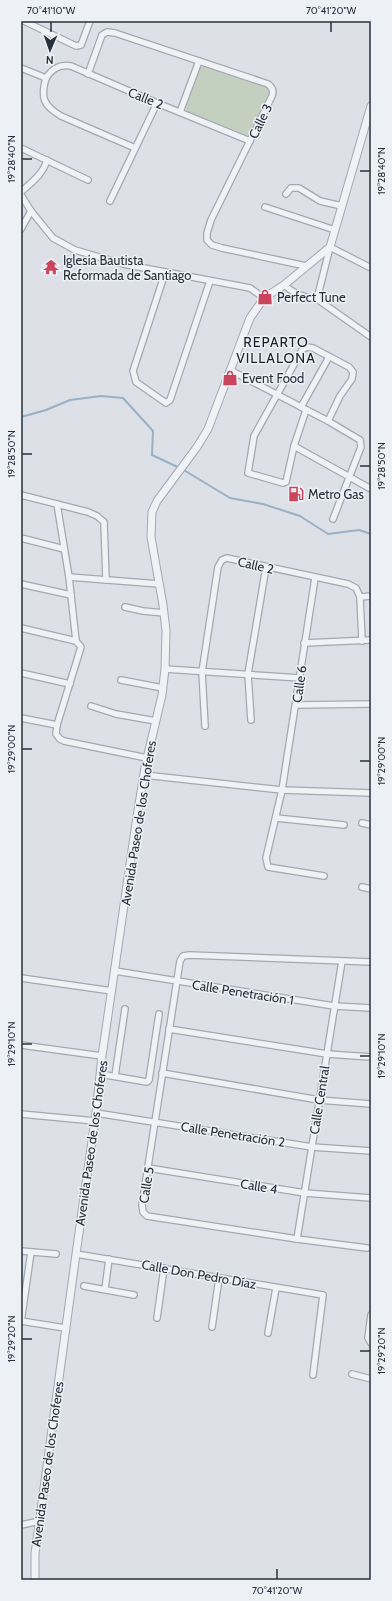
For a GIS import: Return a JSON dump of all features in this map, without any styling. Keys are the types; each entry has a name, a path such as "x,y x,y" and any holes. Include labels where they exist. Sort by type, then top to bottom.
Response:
{"street":[{"path":"24,21 76,46 81,45 90,21"},
{"name":"Calle 3","path":"88,74 102,35 107,32 115,32 271,86 273,93 272,96 211,220 207,233 207,240 212,245 222,248 306,266"},
{"path":"180,112 200,62"},
{"name":"Calle 2","path":"46,78 55,68 65,65 71,66 157,104 250,141"},
{"path":"21,68 46,78 43,88 44,98 50,109 61,116 135,148"},
{"path":"110,201 157,104"},
{"path":"317,299 330,247 371,106"},
{"path":"21,148 88,180"},
{"path":"21,192 44,169 47,160"},
{"path":"286,194 291,188 299,188 320,201 342,206"},
{"path":"21,195 31,211 53,238 75,250 123,264 250,288 264,298"},
{"path":"265,207 335,230"},
{"path":"21,229 31,211"},
{"path":"330,247 371,268"},
{"name":"Avenida Paseo de los Choferes","path":"35,1580 35,1554 65,1328 95,1121 102,1056 144,774 163,688 166,631 160,584 150,537 151,518 157,501 198,447 208,430 250,318 264,298 284,285 330,247"},
{"path":"165,273 133,375 136,382 163,402 168,403 210,281"},
{"path":"284,285 291,292 300,296 317,299 371,337"},
{"path":"328,421 340,396 353,376 353,372 349,367 310,347 304,348 254,436 248,473 285,482 287,480 303,409 329,357"},
{"path":"230,370 328,421 356,437 361,444 333,519"},
{"path":"294,446 371,489"},
{"path":"21,495 88,512 98,516 104,522 106,580"},
{"path":"57,504 69,577 76,641 81,647 57,725 56,734 64,742 147,758"},
{"path":"21,538 64,549"},
{"name":"Calle 2","path":"205,726 202,672 218,567 222,560 227,558 348,584 356,588 360,597"},
{"path":"251,720 248,674 266,567"},
{"path":"69,577 160,584"},
{"name":"Calle 6","path":"315,578 282,790 266,858 268,867 324,876"},
{"path":"21,584 71,595"},
{"path":"362,641 360,597 371,596"},
{"path":"125,607 143,611 164,612"},
{"path":"21,628 76,641"},
{"path":"304,643 371,640"},
{"path":"165,669 300,678"},
{"path":"21,673 70,684"},
{"path":"121,680 163,688"},
{"path":"296,705 371,704"},
{"path":"91,706 116,714 156,721"},
{"path":"21,718 57,725"},
{"path":"144,774 282,790 371,793"},
{"path":"276,818 344,825"},
{"path":"362,823 371,825"},
{"path":"362,887 371,889"},
{"name":"Calle 5","path":"342,961 183,956 180,961 142,1205 143,1212 148,1216 297,1239 367,1248"},
{"path":"342,961 371,962"},
{"name":"Calle Central","path":"297,1239 342,961"},
{"name":"Calle Penetración 1","path":"115,971 334,1006 371,1008"},
{"path":"21,978 112,991"},
{"path":"115,1076 125,1009"},
{"path":"100,1074 145,1082 149,1080 159,1014"},
{"path":"169,1029 327,1054 371,1057"},
{"path":"21,1045 102,1056"},
{"path":"162,1073 319,1100 371,1104"},
{"name":"Calle Penetración 2","path":"96,1113 312,1147 371,1151"},
{"path":"21,1114 95,1121"},
{"name":"Calle 4","path":"148,1168 305,1193 371,1198"},
{"path":"21,1251 56,1254"},
{"path":"31,1252 21,1321 65,1328"},
{"name":"Calle Don Pedro Díaz","path":"76,1254 323,1295 313,1375"},
{"path":"105,1289 109,1259"},
{"path":"157,1318 164,1268"},
{"path":"212,1327 218,1278"},
{"path":"84,1286 134,1295"},
{"path":"268,1334 276,1288"},
{"path":"371,1315 368,1338 371,1343"},
{"path":"352,1374 371,1379"},
{"path":"21,1525 40,1521"}],"green space":[{"path":"203,66 266,85 269,89 269,93 250,134 247,135 187,111 185,105 200,68"}],"waterway":[{"path":"21,417 46,410 70,400 101,396 123,398 153,431 152,455 182,469 230,498 263,504 300,516 328,534 359,530 371,534"}],"place":[{"name":"Iglesia Bautista Reformada de Santiago","path":"51,267"},
{"name":"Perfect Tune","path":"265,297"},
{"name":"Event Food","path":"230,378"},
{"name":"Metro Gas","path":"296,494"}],"district":[{"name":"REPARTO VILLALONA","path":"276,350"}]}
